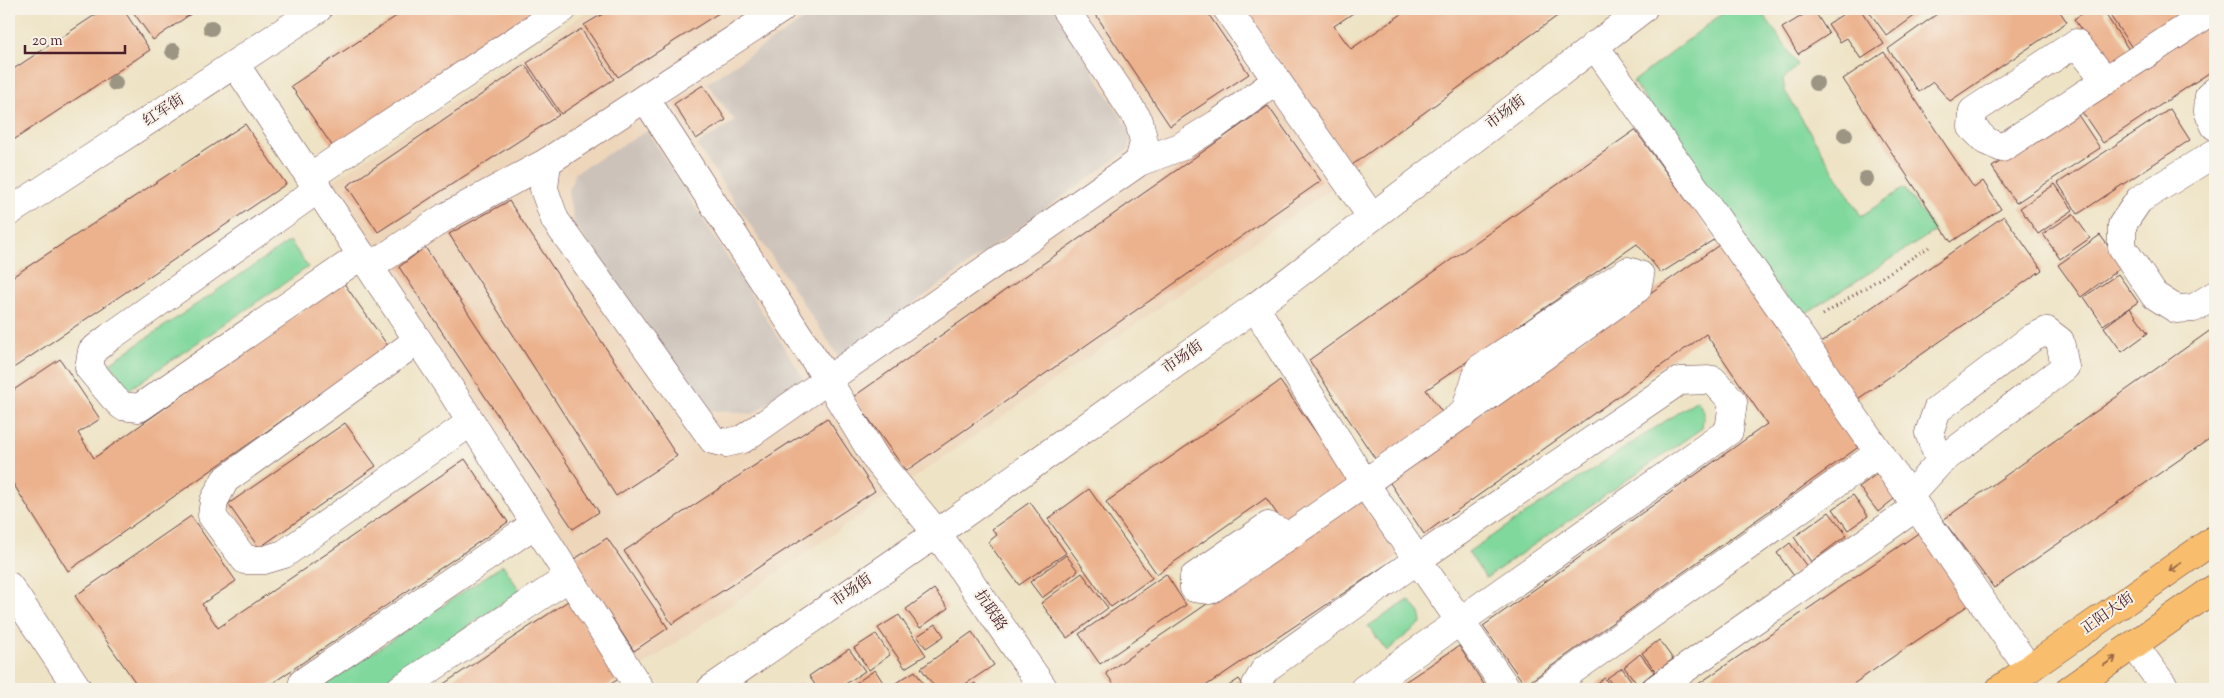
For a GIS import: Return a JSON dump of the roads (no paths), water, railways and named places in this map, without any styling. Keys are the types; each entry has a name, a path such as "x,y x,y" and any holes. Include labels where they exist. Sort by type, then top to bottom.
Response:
{"main road":[{"name":"正阳大街","path":"2000,689 2215,539"},
{"path":"2070,689 2215,588"}],"street":[{"name":"红军街","path":"9,212 318,9"},
{"path":"563,9 314,183 110,336 92,351 89,368 122,406 139,408 366,261 547,162 781,9"},
{"path":"1065,9 1139,121 1144,142 1139,162"},
{"path":"1227,9 1371,216"},
{"name":"市场街","path":"711,689 937,533 1255,307 1371,216 1643,9"},
{"path":"2106,81 2076,43 1973,111 1972,127 1986,141 2002,148 2106,81 2215,9"},
{"path":"1594,45 1795,328 2029,669"},
{"path":"235,64 418,340 640,689"},
{"path":"547,162 544,189 555,220 713,440 726,444 743,439 1139,162 1180,147 1217,124 1276,81"},
{"path":"2215,91 2208,96 2208,111 2215,126"},
{"name":"抗联路","path":"645,98 827,379 876,459 937,533 1044,689"},
{"path":"2215,153 2139,200 2122,225 2122,248 2154,295 2176,309 2194,308 2215,295"},
{"path":"1289,536 1464,414 1637,289 1640,275 1628,271 1479,369 1464,414"},
{"path":"1255,307 1365,484 1507,689"},
{"path":"1656,689 1913,501 1940,462 2065,367 2060,341 2047,331 2032,338 1938,410 1929,433 1940,462"},
{"path":"418,340 225,480 214,501 212,516 246,560 264,560 284,554 471,422"},
{"path":"1259,689 1256,685 1265,669 1417,560 1680,381 1713,380 1732,402 1729,432 1364,689"},
{"path":"1546,689 1879,453"},
{"path":"302,689 303,682 535,524"},
{"path":"400,689 569,577"},
{"path":"9,586 78,689"},
{"path":"2134,644 2166,689"}]}
